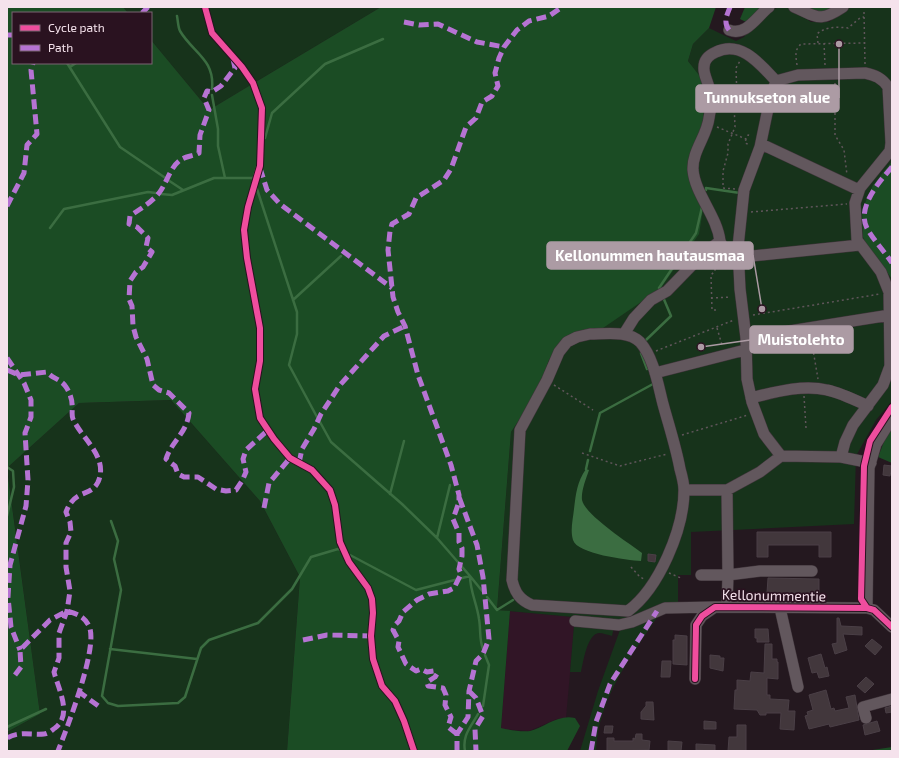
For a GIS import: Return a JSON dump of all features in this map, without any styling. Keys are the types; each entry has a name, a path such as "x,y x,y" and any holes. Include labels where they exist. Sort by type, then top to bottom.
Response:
{"street":[{"path":"729,30 734,32 742,31 769,7"},
{"path":"794,7 813,16 823,18 843,7"},
{"path":"776,81 754,58 745,52 731,48 722,49 711,54 704,61 703,69 710,89 708,123 695,157 693,170 695,180 711,213 726,254 733,258 738,258 860,245"},
{"path":"776,81 798,75 830,76 866,73 876,75 884,81 888,87 891,144 886,158 859,190 854,203 857,240 881,272 889,292 889,372 883,385 850,429 844,442 841,457"},
{"path":"776,81 770,99 761,142 744,190 738,258 746,338 745,350 747,380 751,398 764,434 781,456"},
{"path":"761,142 859,190"},
{"path":"624,334 634,318 651,300 667,291 701,256 720,241"},
{"path":"746,338 890,315"},
{"path":"590,334 624,334 640,342 648,355 655,373 673,437 684,490 678,526 662,570 639,603 628,611 532,605 518,596 512,580 520,430 546,380 558,352 567,342 577,337 590,334"},
{"path":"655,373 745,350"},
{"path":"751,398 804,389 820,389 828,390 868,406"},
{"path":"892,418 876,444 871,463 868,497 867,608 874,610 892,626"},
{"path":"684,490 727,490 760,472 781,456 841,457 871,463"},
{"path":"726,607 728,575 727,490"},
{"path":"701,575 728,575 760,571 812,571"},
{"name":"Kellonummentie","path":"695,680 696,625 702,616 715,607"},
{"name":"Kellonummentie","path":"575,621 619,625 632,622 665,608 867,608"},
{"path":"780,608 798,687"},
{"path":"866,718 863,707 892,699"}],"path":[{"path":"864,12 866,73"},
{"path":"818,44 817,34 821,31 834,26 848,28 860,18 864,17"},
{"path":"798,75 796,54 797,47 801,44 864,42"},
{"path":"824,43 830,76 835,135 844,150 849,186"},
{"path":"744,190 723,188 723,171 728,153 728,144 735,127 734,104 737,99 736,68 745,52"},
{"path":"710,100 770,99"},
{"path":"708,123 746,139 748,134 761,142"},
{"path":"741,212 854,203"},
{"path":"716,310 712,310 710,275 715,270 715,263 726,254"},
{"path":"648,355 743,317 889,292"},
{"path":"711,298 741,297"},
{"path":"717,327 725,355"},
{"path":"809,328 820,389"},
{"path":"546,380 593,410"},
{"path":"804,389 806,428"},
{"path":"673,437 756,413"},
{"path":"582,454 620,466 676,451"},
{"path":"631,567 640,577 654,583"},
{"path":"662,570 681,578"}],"shaded area":[{"path":"7,7 123,7 127,12 12,12 12,64 152,64 152,41 209,110 381,7 716,7 709,28 693,44 688,61 702,79 704,121 690,162 703,209 699,234 660,289 603,328 591,328 572,335 560,344 549,360 536,395 511,432 497,610 510,611 501,728 516,731 530,731 557,719 569,717 575,718 580,726 567,751 287,751 300,577 260,501 171,400 79,403 7,468"},
{"path":"123,7 381,7 209,110 152,41 152,12 127,12"},
{"path":"745,7 762,7 746,22 740,19"},
{"path":"804,7 837,7 824,15"},
{"path":"849,7 892,7 892,161 873,185 866,244 892,279 892,401 876,420 856,456 854,524 691,532 691,575 678,575 678,602 617,621 497,610 511,432 536,395 549,360 560,344 572,335 591,328 603,328 691,174 702,80 688,61 693,44 709,28 736,41 744,37 754,23 765,13 777,8 789,8 794,10 811,22 829,22"},
{"path":"892,161 892,279 866,244 863,237 862,210 873,185"},
{"path":"171,400 260,501 300,577 287,751 7,751 7,732 40,714 7,468 79,403"},
{"path":"892,428 892,463 878,457 887,434"},
{"path":"7,469 40,714 7,732"},
{"path":"586,469 589,470 582,493 582,500 585,506 599,521 642,553 641,561 614,558 593,553 576,545 573,540 572,524 576,493"},
{"path":"510,611 575,617 566,718 557,719 529,731 501,729"},
{"path":"658,616 627,663 609,697 598,732 596,751 580,751 598,691 621,627"},
{"path":"574,625 614,627 612,636 599,633 591,638 584,656 581,672 570,672"},
{"path":"892,747 892,751 866,751"}],"building":[{"path":"884,465 892,466 890,476 883,475"},
{"path":"757,532 831,532 831,557 819,557 819,545 768,545 768,557 757,557"},
{"path":"648,554 656,555 655,562 648,561"},
{"path":"768,578 819,579 819,594 767,593"},
{"path":"837,618 839,618 841,626 862,627 862,635 843,634 847,650 835,654 832,644 837,643"},
{"path":"755,629 768,629 769,642 757,642 757,638 755,638"},
{"path":"675,635 687,636 687,665 673,664 673,640 675,640"},
{"path":"872,639 882,647 875,655 865,646"},
{"path":"765,644 772,644 772,659 777,659 778,662 778,679 767,678 767,695 770,695 770,699 789,700 788,711 795,711 794,730 780,729 781,713 766,713 766,715 760,715 757,710 734,709 737,680 750,681 751,672 764,673"},
{"path":"821,654 829,676 819,678 817,672 812,673 808,658"},
{"path":"710,655 724,658 723,671 710,668"},
{"path":"662,661 671,661 670,677 661,677"},
{"path":"866,677 874,684 865,693 857,686"},
{"path":"826,690 831,709 834,708 835,711 849,708 846,697 855,695 859,720 830,727 829,724 809,729 805,716 808,715 807,712 813,710 809,695"},
{"path":"646,702 653,702 654,720 641,719 641,712 646,706"},
{"path":"892,706 892,712 886,713 885,708"},
{"path":"704,721 716,722 716,729 704,729"},
{"path":"877,721 880,731 865,735 863,725"},
{"path":"737,725 746,725 746,751 728,751 729,737 737,737"},
{"path":"605,726 613,726 612,733 604,733"},
{"path":"636,734 642,734 642,740 650,741 649,750 607,751 607,738 614,738 614,741 633,741"},
{"path":"668,741 682,742 681,751 668,750"},
{"path":"696,744 715,745 715,751 696,750"}],"waterway":[{"path":"177,16 178,26 185,39 207,63 212,79 212,89"},
{"path":"265,138 272,113 325,64 383,39"},
{"path":"68,64 120,147 164,177"},
{"path":"70,67 74,64"},
{"path":"212,95 218,129 218,146 225,178"},
{"path":"253,179 258,163"},
{"path":"161,194 172,195 214,178 253,178"},
{"path":"168,180 183,190"},
{"path":"706,190 706,188 740,193"},
{"path":"257,189 297,312 297,334 289,365 317,417"},
{"path":"50,228 64,209 148,192 156,193"},
{"path":"659,288 696,233 702,207"},
{"path":"293,300 341,256"},
{"path":"646,340 671,316 663,297"},
{"path":"641,353 647,369"},
{"path":"590,451 600,413 653,384"},
{"path":"320,422 331,442 402,504 437,538 470,576 471,587 480,623 483,649"},
{"path":"390,494 404,441"},
{"path":"586,469 588,460"},
{"path":"7,467 13,471 14,487 7,516"},
{"path":"437,538 450,485"},
{"path":"111,521 118,541 114,559 121,590 102,696 108,703 118,706 178,703 185,697 201,648 209,640 258,623 292,589 311,557 338,549 340,550"},
{"path":"350,555 416,590 470,576 483,592"},
{"path":"487,597 497,610 513,600"},
{"path":"110,649 197,659"},
{"path":"483,706 489,665 485,655"},
{"path":"7,727 46,709"},
{"path":"465,751 464,745 466,736 478,714"}],"marked path":[{"path":"143,12 148,7"},
{"path":"457,734 448,727 451,717 445,705 446,695 443,688 428,686 427,682 437,674 434,671 427,672 421,669 416,671 406,664 398,647 399,641 393,630 403,612 417,600 429,594 448,591 454,588 461,574 459,569 462,548 459,542 459,533 453,519 459,502 459,495 451,465 418,375 405,326 393,297 388,250 390,231 392,224 409,214 416,198 444,180 451,169 466,127 476,118 482,102 492,96 498,86 495,73 499,58 504,47 517,30 529,21 549,16 562,7"},
{"path":"729,30 726,21 730,7"},
{"path":"404,22 419,25 438,24 477,42 504,47"},
{"path":"7,35 12,35"},
{"path":"233,59 235,68 221,86 212,92 207,91 204,98 209,110 200,135 199,153 184,158 178,162 174,166 156,197 130,216 129,224 137,227 148,238 146,247 152,252 143,267 136,272 130,281 129,299 132,306 133,326 136,337 147,359 153,385 159,390 169,393 189,413 188,420 182,432 171,447 166,459 175,466 178,474 184,477 198,477 216,489 226,491 236,490 246,472 243,459 246,450 268,430"},
{"path":"7,206 24,173 27,145 37,134 31,70 33,64"},
{"path":"892,167 870,196 864,213 868,230 892,263"},
{"path":"260,168 267,190 280,204 392,288"},
{"path":"299,463 302,449 321,414 340,385 384,336 405,326"},
{"path":"7,358 24,383 31,400 31,417 25,433 28,480 26,506 10,565 8,597 11,627 20,650"},
{"path":"7,370 19,375 47,372 64,384 71,397 73,419 93,449 100,464 100,473 95,487 74,499 66,512 70,522 71,532 66,543 66,567 70,591 67,611 59,633 59,658 54,672 63,701 63,716 60,723 47,733 21,734 7,738"},
{"path":"264,508 269,483 290,458"},
{"path":"457,751 457,734 468,717 469,691 476,661 483,654 489,639 483,577 477,545 459,497"},
{"path":"15,675 21,667 20,650 50,620 67,611 74,613 85,620 89,626 91,636 90,651 81,687 58,751"},
{"path":"591,751 596,722 610,684 657,611"},
{"path":"303,640 327,635 371,636"},
{"path":"78,691 101,708"},
{"path":"469,691 476,698 483,716 475,729 476,751"}],"cycle path":[{"path":"205,7 212,33 242,67 253,83 262,108 260,166 248,207 244,230 247,258 260,328 260,361 255,389 260,418 274,439 290,458 312,470 330,490 335,505 340,542 349,562 368,588 372,599 373,613 371,636 373,659 382,686 395,701 404,721 414,751"},
{"path":"867,608 861,599 864,466 870,441 892,407"},
{"path":"695,679 696,625 702,616 715,607 867,608 874,610 892,627"}],"place":[{"name":"Tunnukseton alue","path":"839,44"},
{"name":"Kellonummen hautausmaa","path":"762,309"},
{"name":"Muistolehto","path":"701,347"}]}
